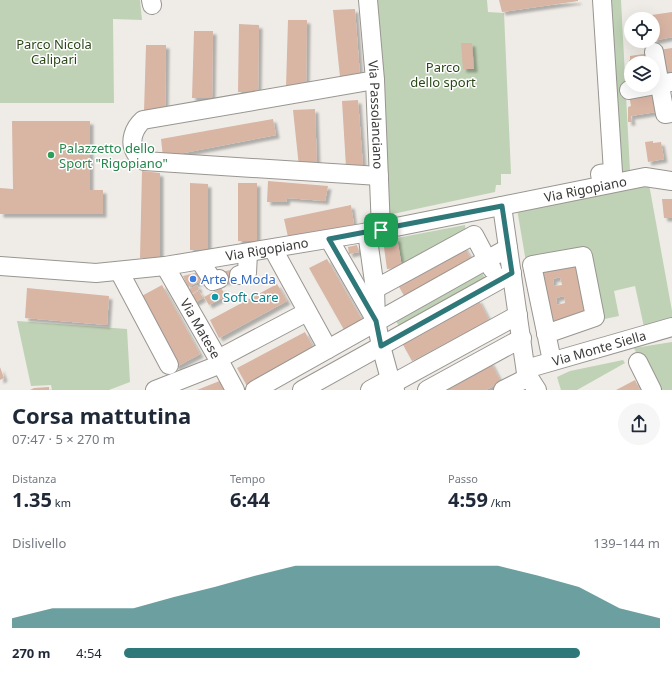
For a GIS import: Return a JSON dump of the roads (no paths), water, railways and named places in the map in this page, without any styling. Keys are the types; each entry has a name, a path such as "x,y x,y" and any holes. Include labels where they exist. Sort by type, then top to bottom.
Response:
{"street":[{"name":"Via Passolanciano","path":"368,0 375,80 379,176 374,231 376,321 381,346 392,384"},
{"path":"602,0 613,172 600,174 602,185"},
{"path":"654,52 666,83 665,114 672,112"},
{"path":"375,80 142,120 134,132 132,140 135,152 144,161 379,176"},
{"name":"Via Rigopiano","path":"0,266 96,273 165,266 374,231 645,177 672,181"},
{"path":"502,206 508,248 505,277 518,315 530,378 503,390"},
{"path":"375,289 474,235 487,259 505,277"},
{"name":"Via Passolanciano","path":"329,239 376,321"},
{"path":"255,390 508,248"},
{"path":"273,249 328,349"},
{"path":"239,275 247,273 248,253"},
{"path":"546,334 595,317 583,256 532,265 546,334 552,361"},
{"path":"200,261 212,281 219,279"},
{"name":"Via Matese","path":"165,266 236,390"},
{"path":"115,271 141,328 164,387 220,361 307,312"},
{"path":"115,271 169,365"},
{"path":"299,366 308,388 505,277"},
{"path":"370,390 392,384 518,315"},
{"name":"Via Monte Siella","path":"530,378 552,361 667,331"},
{"path":"427,390 522,338"},
{"path":"638,362 652,390"}],"place":[{"name":"Palazzetto dello Sport \"Rigopiano\"","path":"51,155"},
{"name":"Arte e Moda","path":"193,279"},
{"name":"Soft Care","path":"215,297"}],"park label":[{"name":"Parco Nicola Calipari","path":"54,52"},
{"name":"Parco dello sport","path":"443,74"}]}
